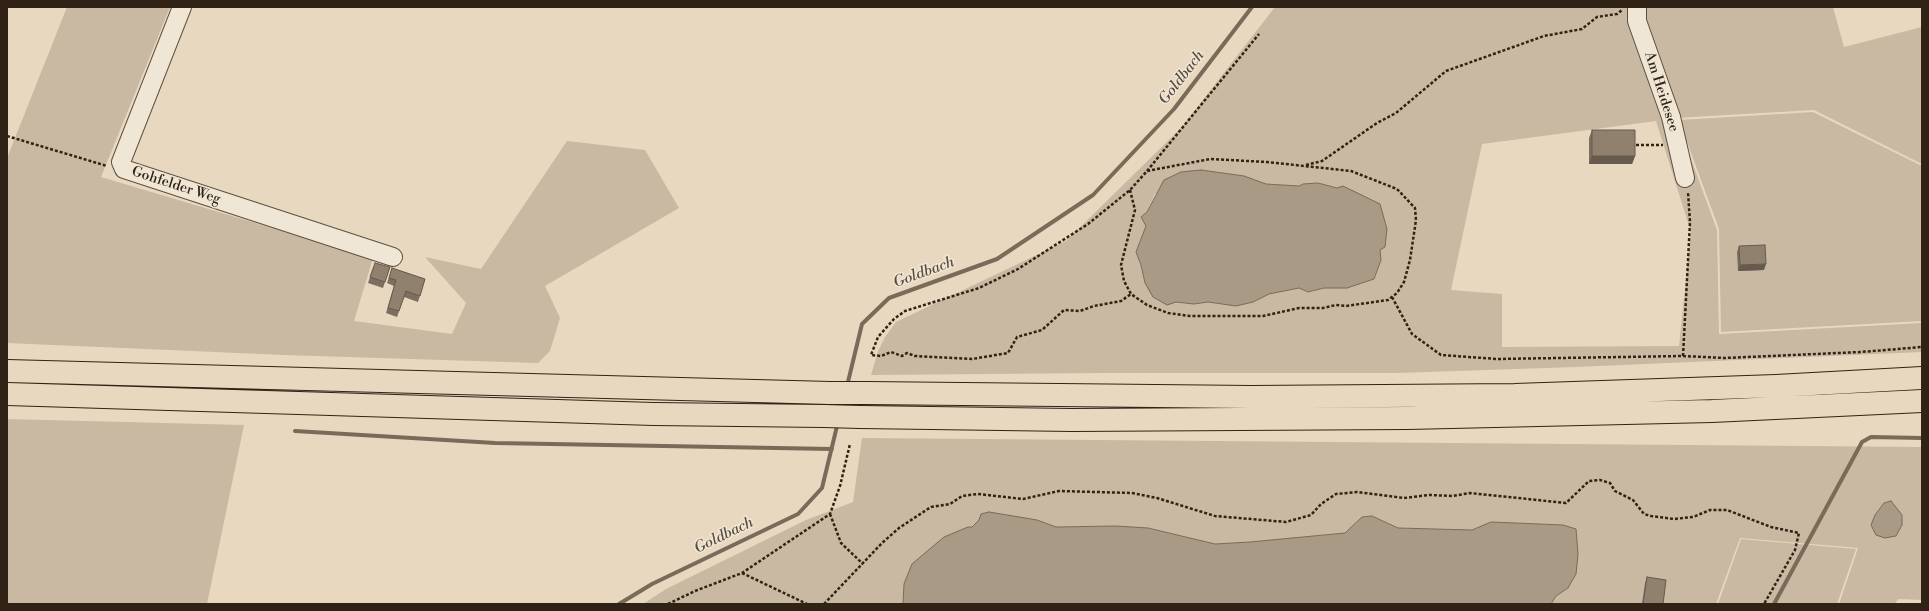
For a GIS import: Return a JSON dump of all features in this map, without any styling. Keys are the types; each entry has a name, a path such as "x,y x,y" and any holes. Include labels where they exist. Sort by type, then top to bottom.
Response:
{"highway":[{"path":"7,371 830,393 1251,397 1515,395 1776,386 1922,378"},
{"path":"7,394 646,414 1072,420 1408,418 1712,411 1922,401"}],"lane":[{"name":"Gohfelder Weg","path":"182,7 121,162 124,169 394,257"},
{"name":"Am Heidesee","path":"1637,7 1637,21 1671,117 1685,178"}],"path":[{"path":"1304,165 1322,161 1377,123 1396,113 1446,71 1544,36 1582,29 1597,17 1617,14 1626,7"},
{"path":"1131,294 1121,301 1094,306 1080,311 1064,310 1042,330 1017,337 1008,354 972,359 915,356 907,353 902,356 891,352 881,356 871,355 878,337 894,319 905,311 979,288 1018,269 1088,224 1130,190 1260,34"},
{"path":"7,136 98,164 124,169"},
{"path":"1636,145 1677,145"},
{"path":"1130,190 1135,210 1120,264 1124,281 1131,294 1147,305 1168,313 1190,316 1263,316 1299,308 1323,308 1336,305 1346,306 1388,300 1398,294 1404,282 1410,260 1416,220 1415,208 1398,189 1371,177 1351,171 1304,165 1210,159 1147,171"},
{"path":"1683,356 1690,222 1689,195 1685,178"},
{"path":"1392,297 1412,334 1441,355 1497,359 1683,356 1725,358 1862,352 1922,347"},
{"path":"668,604 695,591 742,573 830,514 840,486 850,444"},
{"path":"824,604 899,528 931,507 950,504 962,496 978,494 1023,499 1059,491 1132,493 1157,498 1215,516 1286,522 1311,514 1320,504 1336,494 1357,492 1404,498 1430,495 1453,496 1470,493 1566,503 1589,481 1600,480 1610,483 1615,491 1633,500 1644,514 1651,516 1674,519 1693,517 1710,510 1727,510 1771,527 1799,533 1794,550 1764,604"},
{"path":"830,514 841,542 863,564"},
{"path":"742,573 807,604"}],"shaded area":[{"path":"67,7 170,7 101,177 373,258 354,321 452,334 466,303 425,257 481,269 567,141 645,150 679,208 545,286 560,318 550,351 538,363 284,355 7,343 7,158"},
{"path":"1275,7 1833,7 1844,47 1922,27 1922,164 1814,110 1676,118 1717,230 1719,334 1922,323 1922,352 1397,373 871,375 878,351 885,337 896,322 1066,241 1181,128","holes":["1656,121 1691,232 1679,346 1502,347 1502,294 1451,290 1482,144","1201,170 1244,176 1266,184 1299,186 1318,183 1337,188 1380,250 1381,260 1374,279 1347,288 1324,288 1308,292 1299,288 1269,294 1253,302 1236,306 1208,302 1194,304 1176,302 1167,304 1145,283 1136,252 1146,226 1141,217 1147,212 1155,194"]},
{"path":"1813,112 1922,166 1922,321 1721,332 1719,229 1679,120"},
{"path":"1201,170 1244,176 1266,184 1299,186 1303,184 1318,183 1337,188 1343,186 1380,204 1387,229 1385,247 1380,250 1381,260 1374,279 1347,288 1324,288 1308,292 1299,288 1269,294 1253,302 1236,306 1208,302 1194,304 1176,302 1167,305 1153,297 1145,283 1136,252 1146,226 1141,217 1147,212 1164,180 1181,172"},
{"path":"7,419 244,425 207,604 7,604"},
{"path":"862,438 1922,447 1922,600 1898,599 1895,604 1839,604 1858,548 1740,538 1716,604 1551,604 1556,596 1568,588 1563,525 1492,522 1472,530 1398,528 1372,516 1363,517 1345,533 1215,544 1148,528 1116,526 1056,527 1037,520 979,520 904,584 903,604 643,604 666,589 806,520 853,502"},
{"path":"1891,501 1902,515 1902,525 1896,536 1885,538 1876,535 1871,525 1875,515 1884,503"},
{"path":"989,512 1037,520 1056,527 1116,526 1148,528 1215,544 1345,533 1362,517 1372,516 1398,528 1472,530 1491,522 1563,525 1576,529 1578,554 1576,574 1568,588 1556,596 1551,604 903,604 904,584 912,564 944,537 968,527 972,527 979,520 981,514"},
{"path":"1741,539 1856,549 1837,604 1718,604"}],"building":[{"path":"1592,130 1635,130 1635,156 1592,156"},
{"path":"1765,245 1766,264 1740,265 1739,246"},
{"path":"375,263 390,267 385,282 370,277"},
{"path":"392,268 425,279 420,296 406,291 399,311 388,308 396,280 389,278"},
{"path":"1647,577 1666,580 1663,604 1643,604"}],"waterway":[{"name":"Goldbach","path":"847,386 862,324 889,298 997,259 1093,195 1174,109 1252,7"},
{"name":"Goldbach","path":"619,604 652,584 798,514 822,488 838,422"},
{"path":"295,431 495,443 832,449"},
{"path":"1774,604 1862,442 1871,437 1922,438"}]}
